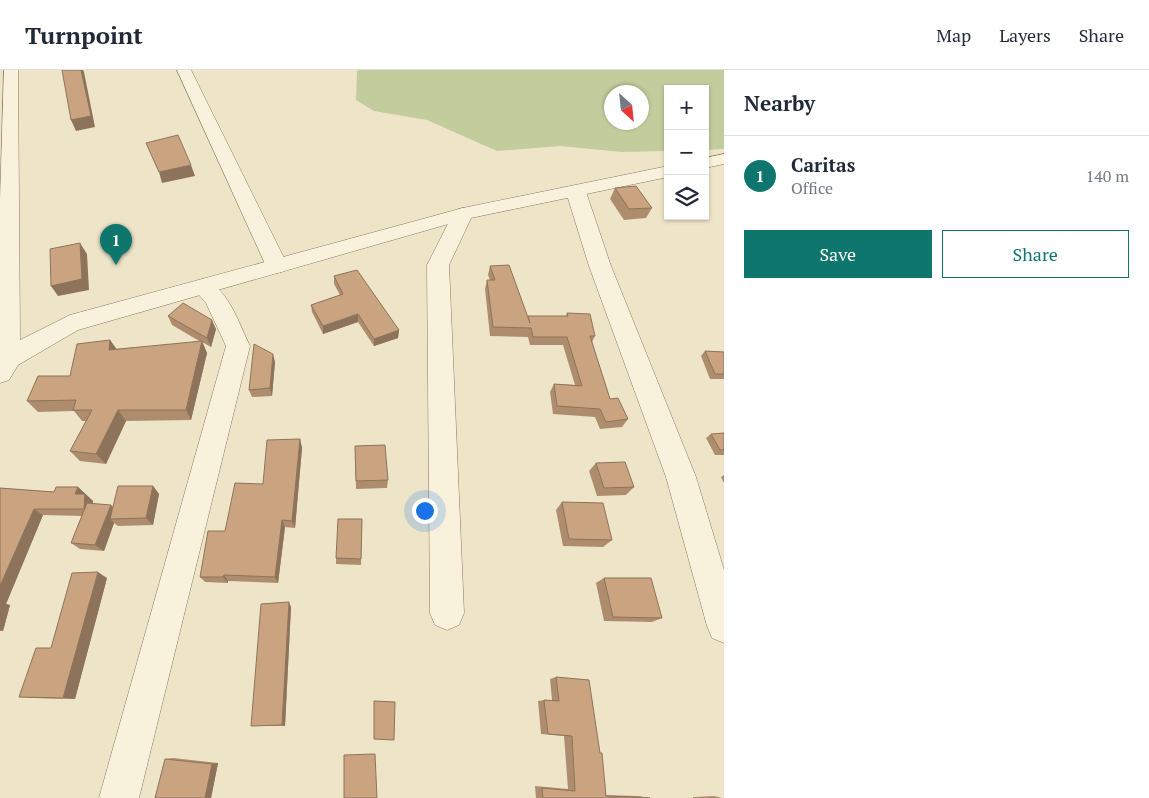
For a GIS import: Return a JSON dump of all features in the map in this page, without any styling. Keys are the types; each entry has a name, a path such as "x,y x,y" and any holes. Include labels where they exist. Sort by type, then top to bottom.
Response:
{"street":[{"path":"184,70 277,266"},
{"path":"2,365 7,80"},
{"path":"709,162 724,159"},
{"path":"2,365 70,324 463,214 576,192 664,172"},
{"path":"576,192 600,266 680,477 724,626"},
{"path":"447,613 438,265 463,214"},
{"path":"120,798 238,346 215,299 203,287"}],"green space":[{"path":"359,70 724,70 724,149 709,150 709,85 664,85 664,151 622,152 560,146 497,151 427,120 374,111 356,100 357,71"}],"building":[{"path":"62,70 81,70 91,116 71,120"},
{"path":"178,135 191,165 159,172 146,143"},
{"path":"636,186 652,208 629,209 615,188"},
{"path":"80,243 82,279 51,286 50,249"},
{"path":"509,265 530,323 528,316 568,316 567,313 590,314 595,336 590,336 610,399 618,398 628,419 606,422 600,409 557,406 554,384 582,386 567,337 533,337 531,328 493,327 487,280 495,280 490,266"},
{"path":"357,270 399,330 374,339 358,314 323,326 311,305 343,294 334,276"},
{"path":"183,303 212,320 207,338 168,316"},
{"path":"110,340 109,350 202,341 186,410 118,410 96,454 70,451 92,410 73,410 76,400 27,401 38,376 70,376 77,344"},
{"path":"254,344 273,354 270,388 249,390"},
{"path":"705,351 724,352 724,374 715,374"},
{"path":"724,433 724,450 720,450 711,434"},
{"path":"300,439 292,521 282,520 275,577 224,575 223,577 200,577 208,531 225,531 235,483 263,484 267,440"},
{"path":"385,445 388,480 356,481 355,446"},
{"path":"625,462 634,487 604,488 596,463"},
{"path":"118,486 153,486 146,518 110,519"},
{"path":"56,487 78,487 75,494 85,494 84,509 34,509 0,586 0,488 54,492"},
{"path":"562,502 603,503 612,540 569,539"},
{"path":"87,503 111,505 95,545 71,543"},
{"path":"338,519 362,519 361,559 336,558"},
{"path":"98,572 63,698 19,697 36,648 51,648 72,573"},
{"path":"604,578 651,578 662,618 613,617"},
{"path":"289,602 282,725 251,726 261,604"},
{"path":"556,677 589,680 600,753 602,753 606,796 650,798 543,798 542,788 575,791 572,736 548,734 544,700 559,701"},
{"path":"374,701 395,702 394,740 374,739"},
{"path":"375,754 377,798 344,798 344,755"},
{"path":"165,759 212,764 205,798 155,798"}],"place":[{"name":"Caritas","path":"116,265"}]}
